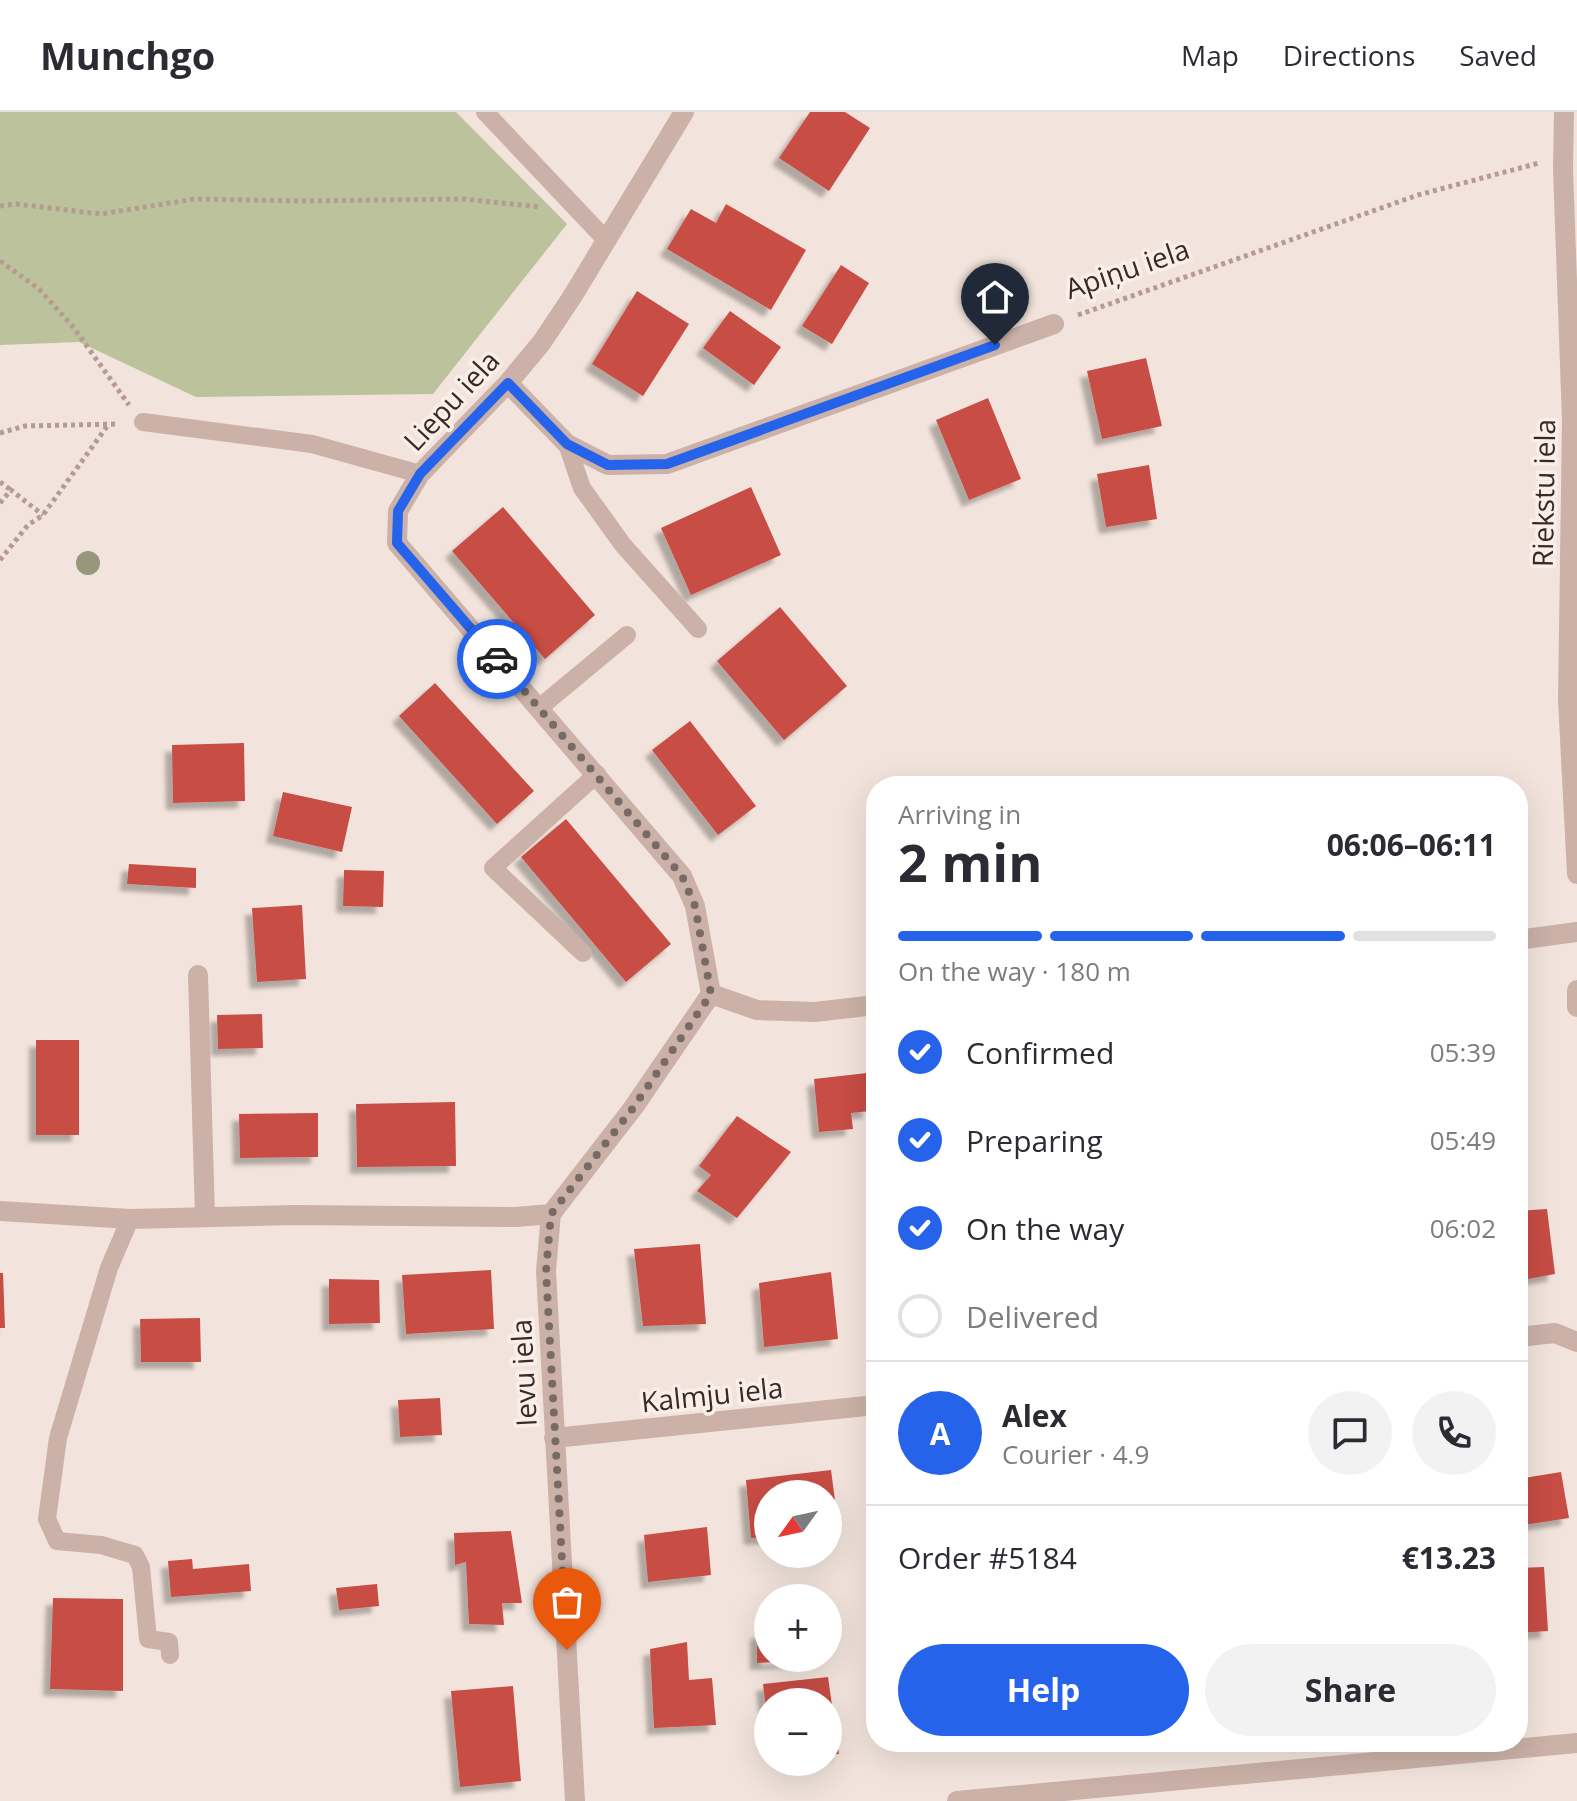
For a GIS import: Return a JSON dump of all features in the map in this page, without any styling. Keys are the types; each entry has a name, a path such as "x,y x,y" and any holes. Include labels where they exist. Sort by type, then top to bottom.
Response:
{"street":[{"name":"Liepu iela","path":"684,112 542,342 508,383 420,474 398,511 397,543 682,876 695,906 711,994"},
{"name":"Riekstu iela","path":"1564,112 1572,421 1568,700 1577,874"},
{"name":"Apiņu iela","path":"508,383 567,444 608,465 667,464 1054,324"},
{"path":"1528,939 1577,932"},
{"path":"198,975 205,1217"},
{"path":"1577,990 1577,1007"},
{"path":"0,1211 130,1219 516,1217 551,1214 633,1108 711,994 757,1010 815,1012 866,1006"},
{"name":"Ievu iela","path":"551,1214 546,1271 575,1801"},
{"path":"1528,1336 1555,1333 1577,1342"},
{"name":"Kalmju iela","path":"554,1438 866,1406"},
{"path":"1528,1748 1577,1743"},
{"path":"957,1801 1481,1752"}],"lane":[{"path":"485,112 607,241"},
{"path":"143,422 312,444 420,474"},
{"path":"567,444 582,488 623,545 698,629"},
{"path":"539,708 627,635"},
{"path":"583,953 493,868 597,774"},
{"path":"130,1219 109,1268 58,1438 47,1519 57,1541 101,1545 135,1555 141,1567 148,1639 169,1642 170,1655"}],"path":[{"name":"Apiņu iela","path":"1054,324 1418,195 1563,156"},
{"path":"0,206 16,204 101,214 195,199 464,199 577,210"},
{"path":"0,261 39,289 74,328 112,384 143,422"},
{"path":"0,433 25,426 143,422"},
{"path":"0,560 28,525 43,515 108,424"},
{"path":"0,482 43,515"},
{"path":"0,503 11,490"}],"green space":[{"path":"0,112 456,112 567,224 433,394 196,397 79,342 0,345"}],"building":[{"path":"810,112 845,112 870,128 829,191 779,158"},
{"path":"726,204 806,250 771,310 667,249 691,209 716,223"},
{"path":"841,265 869,283 832,344 802,326"},
{"path":"637,291 689,324 643,396 592,364"},
{"path":"730,311 781,347 754,385 703,348"},
{"path":"1146,358 1162,426 1102,439 1087,371"},
{"path":"988,398 1021,479 969,500 936,420"},
{"path":"1149,465 1157,519 1106,527 1097,474"},
{"path":"751,487 781,555 691,595 661,528"},
{"path":"503,507 595,615 545,659 452,551"},
{"path":"780,607 847,686 784,740 717,661"},
{"path":"435,683 534,791 497,824 399,716"},
{"path":"690,721 756,806 718,835 652,750"},
{"path":"244,743 245,801 173,803 172,745"},
{"path":"283,792 352,807 342,852 273,836"},
{"path":"566,819 671,944 626,982 521,857"},
{"path":"129,864 196,868 196,888 127,884"},
{"path":"344,870 384,871 383,907 343,906"},
{"path":"302,905 306,979 257,982 252,908"},
{"path":"262,1014 263,1048 218,1049 217,1015"},
{"path":"36,1040 79,1040 79,1135 36,1135"},
{"path":"866,1073 866,1111 851,1113 853,1129 819,1132 814,1079"},
{"path":"455,1102 456,1166 357,1167 356,1104"},
{"path":"318,1113 318,1157 240,1158 239,1114"},
{"path":"737,1116 791,1152 737,1218 697,1191 711,1175 699,1166"},
{"path":"1547,1209 1555,1274 1528,1279 1528,1210"},
{"path":"700,1244 706,1324 643,1326 634,1249"},
{"path":"491,1270 494,1329 406,1334 402,1275"},
{"path":"831,1272 838,1339 764,1347 759,1283"},
{"path":"0,1273 3,1273 5,1328 0,1328"},
{"path":"329,1279 379,1280 380,1323 329,1324"},
{"path":"200,1318 201,1362 141,1362 140,1319"},
{"path":"440,1398 442,1435 400,1437 398,1400"},
{"path":"831,1470 832,1480 754,1480 754,1538 751,1538 746,1480"},
{"path":"1561,1472 1569,1518 1528,1524 1528,1477"},
{"path":"707,1527 711,1575 648,1582 644,1535"},
{"path":"511,1531 522,1603 502,1603 504,1625 469,1624 466,1562 455,1565 454,1533"},
{"path":"192,1559 193,1569 249,1564 251,1591 171,1597 168,1561"},
{"path":"1544,1567 1548,1631 1528,1632 1528,1568"},
{"path":"377,1584 379,1606 339,1610 336,1588"},
{"path":"53,1598 123,1599 123,1691 50,1689"},
{"path":"687,1642 689,1680 712,1678 716,1725 654,1728 650,1649"},
{"path":"828,1677 830,1688 763,1688 763,1684"},
{"path":"513,1686 521,1781 460,1787 451,1691"}],"way so far":[{"path":"497,659 682,876 695,906 711,994 633,1108 551,1214 546,1271 567,1650"}],"route":[{"path":"497,659 397,543 398,511 420,474 508,383 567,444 608,465 667,464 995,345"}]}
